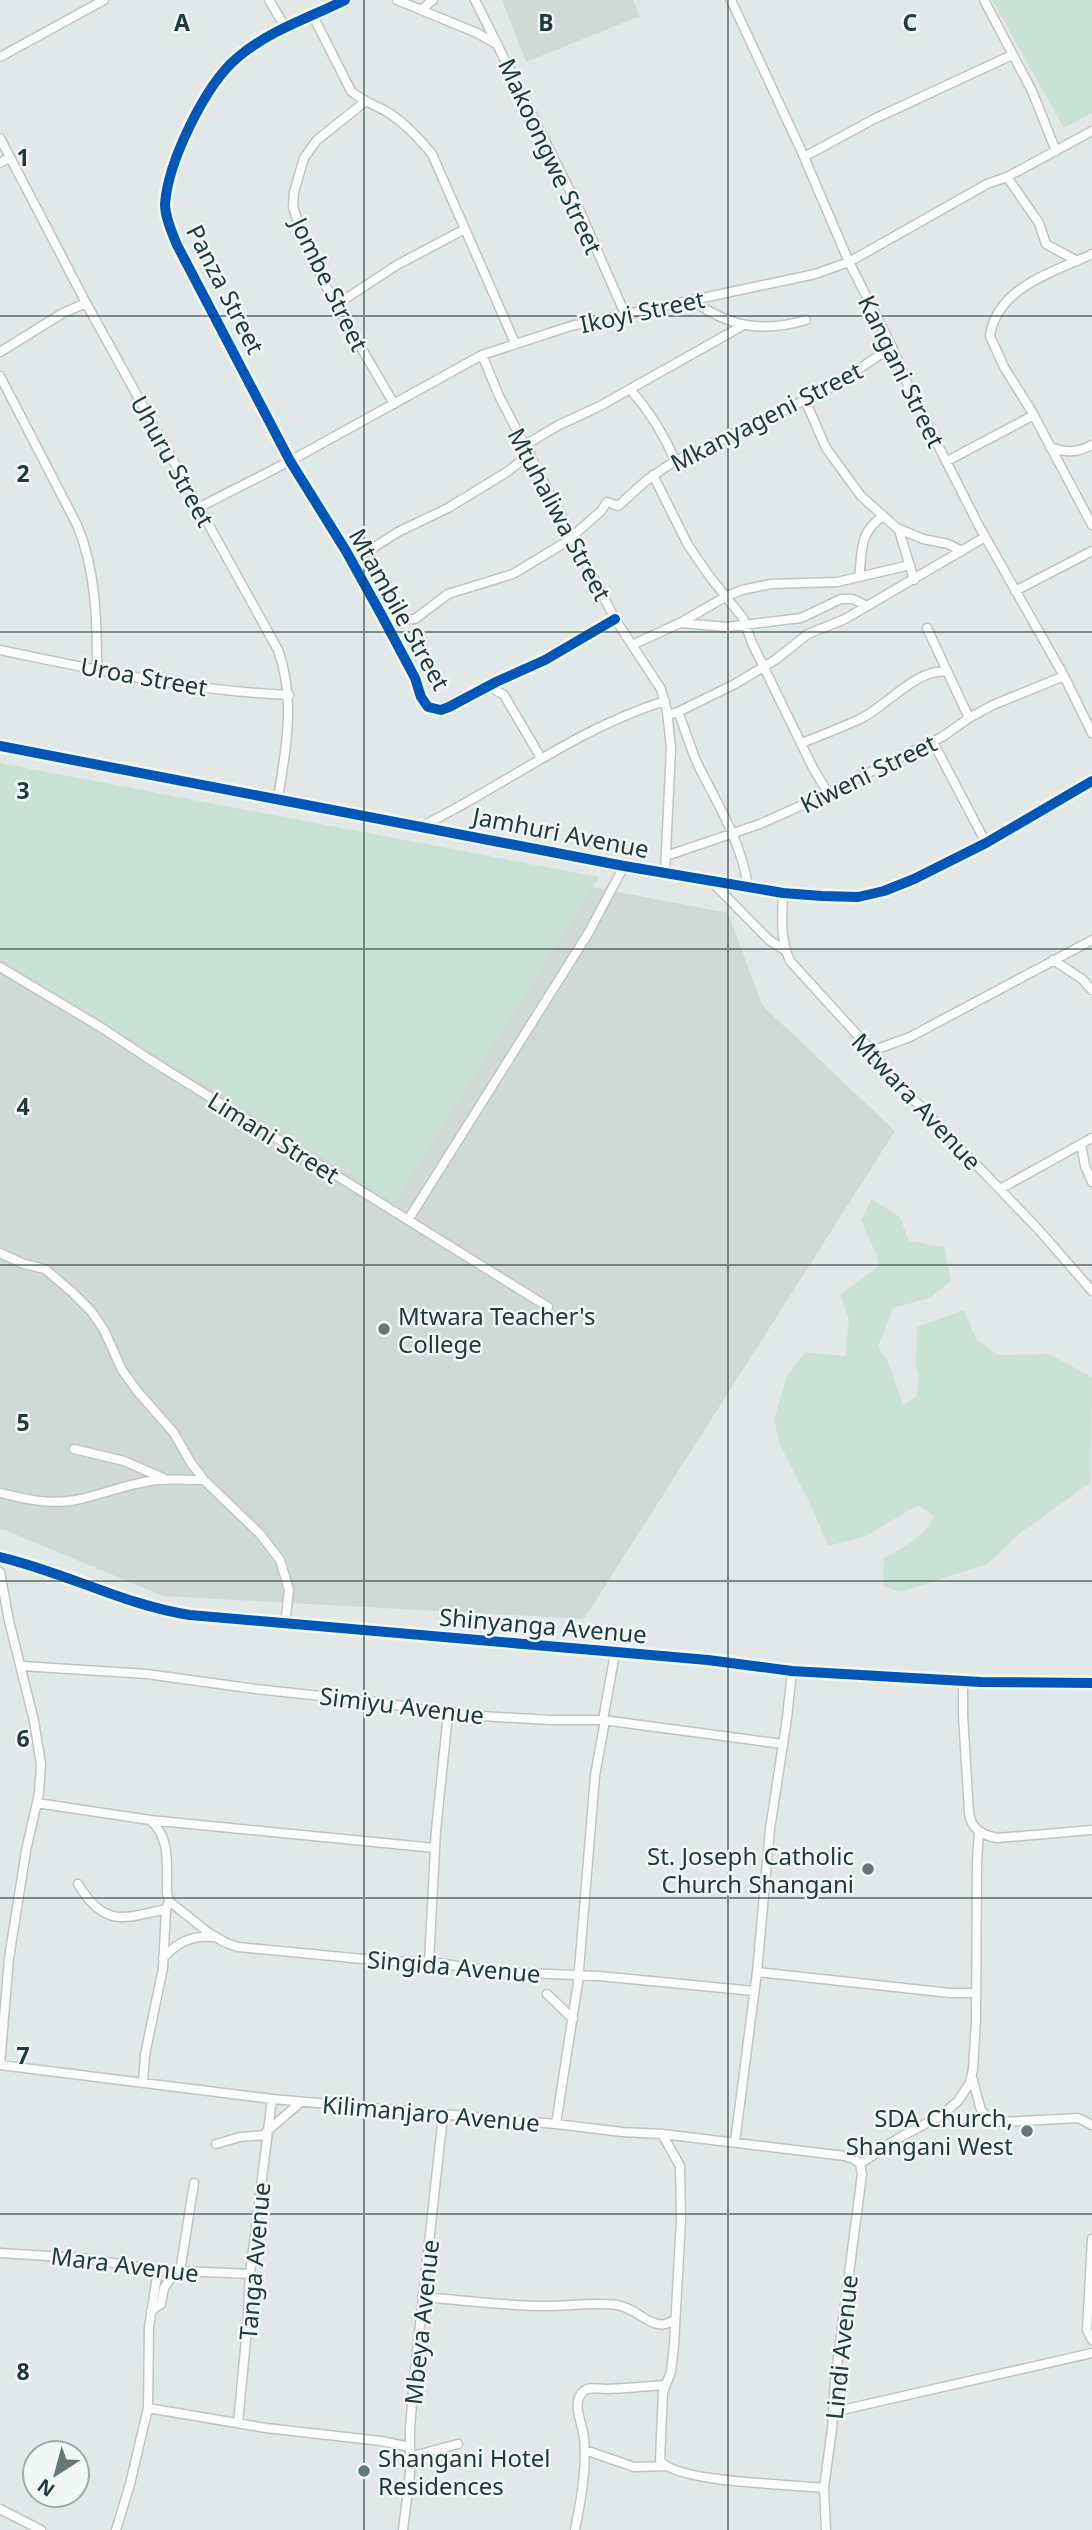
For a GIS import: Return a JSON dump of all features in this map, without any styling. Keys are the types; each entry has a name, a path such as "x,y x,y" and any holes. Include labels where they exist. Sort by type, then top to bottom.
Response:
{"street":[{"path":"0,57 104,0"},
{"path":"269,0 285,27"},
{"name":"Panza Street","path":"290,461 177,245 165,206 172,171 206,93 222,72 238,56 285,27 345,0"},
{"path":"397,0 477,33 498,45"},
{"path":"421,10 433,0"},
{"name":"Makoongwe Street","path":"475,0 578,207 625,314"},
{"name":"Kangani Street","path":"731,0 910,390 985,537 1064,676 1092,733"},
{"path":"984,0 1032,91 1056,151"},
{"path":"313,16 351,91 401,121 417,135 432,155 515,343"},
{"path":"804,156 874,119 1012,55"},
{"name":"Jombe Street","path":"366,101 317,140 304,158 294,192 293,207 305,244 336,305 394,404"},
{"name":"Ikoyi Street","path":"198,508 290,461 482,355 571,326 816,274 849,262 987,184 1007,177 1092,131"},
{"name":"Uhuru Street","path":"0,138 86,303 278,650 289,695 287,745 278,798"},
{"path":"0,163 9,158"},
{"path":"1007,177 1039,223 1046,244 1077,261"},
{"path":"336,305 397,265 465,229"},
{"path":"1092,254 1014,293 1007,299 991,328 990,336 997,354 1034,415 1092,525"},
{"path":"692,300 713,315 742,326 770,327 806,320"},
{"path":"0,352 63,313 86,303"},
{"path":"525,445 742,326"},
{"name":"Mkanyageni Street","path":"828,793 752,643 747,625 688,545 653,475 675,461 825,391 892,347"},
{"name":"Mtuhaliwa Street","path":"482,355 499,396 615,619 661,689 668,715 671,748 665,873"},
{"path":"0,376 88,551 94,590 96,668"},
{"path":"630,389 647,409 675,461"},
{"path":"805,400 826,448 860,496 897,528 962,551"},
{"path":"947,460 1034,415"},
{"path":"1050,447 1069,453 1092,445"},
{"path":"351,562 398,532 448,508 530,454"},
{"name":"Mtambile Street","path":"290,461 385,621 428,707 441,710 545,660 615,619"},
{"path":"385,621 415,619 448,594 513,574 566,542 601,511 607,502 618,506 653,475"},
{"path":"859,577 864,536 883,516"},
{"path":"897,528 914,580"},
{"path":"668,715 764,667 808,634 845,619 985,537"},
{"path":"1015,592 1092,551"},
{"path":"632,645 742,590 771,584 837,582 910,565"},
{"path":"680,623 727,627 806,617 841,599 853,599 867,606"},
{"path":"927,628 969,718"},
{"name":"Uroa Street","path":"0,650 219,690 289,695"},
{"path":"802,743 864,717 924,676 937,671 947,672"},
{"name":"Kiweni Street","path":"666,856 784,814 933,742 969,718 1064,676"},
{"path":"488,686 504,695 541,758"},
{"path":"420,827 611,721 665,701"},
{"path":"678,712 692,751 720,804 743,865 748,887"},
{"path":"933,742 986,843"},
{"name":"Jamhuri Avenue","path":"0,746 624,866 783,893 859,897 914,879 986,843 1092,781"},
{"path":"408,1220 589,932 624,866"},
{"path":"711,880 769,940 785,950"},
{"name":"Mtwara Avenue","path":"783,893 782,933 790,961 893,1078 1000,1189 1092,1291"},
{"path":"872,1051 910,1037 1092,940"},
{"path":"1054,960 1082,979 1092,990"},
{"name":"Limani Street","path":"0,967 548,1307"},
{"path":"1000,1189 1092,1138"},
{"path":"1081,1144 1085,1166 1092,1182"},
{"path":"0,1253 45,1269 91,1311 104,1330 122,1370 174,1433 191,1463 204,1480 260,1534 279,1560 289,1590 285,1624"},
{"path":"74,1448 124,1461 166,1480"},
{"path":"0,1493 40,1502 59,1502 76,1500 126,1485 166,1480 204,1480"},
{"name":"Shinyanga Avenue","path":"0,1558 40,1568 151,1608 190,1615 719,1661 792,1671 964,1680 1092,1683"},
{"path":"0,1572 40,1751 41,1779 9,1958 0,2065"},
{"path":"556,2124 578,1976 595,1776 615,1653"},
{"name":"Simiyu Avenue","path":"22,1667 113,1670 385,1703 448,1714 604,1720 783,1744"},
{"path":"735,2142 757,1972 770,1829 792,1671"},
{"path":"964,1680 963,1715 971,1823 979,1832 997,1838 1092,1830"},
{"path":"429,1962 435,1848 448,1714"},
{"path":"37,1803 150,1820 435,1848"},
{"path":"143,2082 145,2055 163,1958 168,1905 165,1843 162,1834 150,1820"},
{"path":"860,2164 897,2139 947,2111 961,2098 971,2077 976,2020 979,1832"},
{"path":"78,1884 97,1910 111,1916 136,1915 168,1905"},
{"name":"Singida Avenue","path":"168,1905 232,1946 429,1962 501,1972 754,1990"},
{"path":"163,1958 176,1945 191,1938 215,1937"},
{"path":"757,1972 950,1993 975,1993"},
{"path":"547,1994 573,2020"},
{"name":"Kilimanjaro Avenue","path":"0,2065 272,2099 735,2142 845,2156 860,2164"},
{"path":"971,2077 981,2110 990,2121 1078,2118 1092,2125"},
{"name":"Tanga Avenue","path":"238,2423 250,2274 272,2099"},
{"path":"216,2144 266,2133 301,2102"},
{"name":"Mbeya Avenue","path":"404,2530 422,2297 443,2115"},
{"path":"662,2134 680,2166 680,2241 672,2367 665,2385 659,2454 665,2466"},
{"name":"Lindi Avenue","path":"826,2530 824,2488 862,2174 860,2164"},
{"path":"151,2311 161,2304 164,2288 177,2272 194,2183"},
{"path":"1092,2239 1087,2330 1092,2340"},
{"name":"Mara Avenue","path":"0,2253 81,2258 177,2272 250,2274"},
{"path":"116,2530 131,2484 148,2408 147,2364 151,2311 158,2270"},
{"path":"422,2297 546,2306 609,2304 632,2309 657,2325 665,2325 675,2319"},
{"path":"833,2412 1092,2353"},
{"path":"575,2530 583,2490 585,2450 577,2403 584,2390 665,2385"},
{"path":"148,2408 410,2447"},
{"path":"409,2457 458,2444"},
{"path":"585,2450 634,2467 665,2466 717,2480 824,2488"},
{"path":"0,2509 41,2530"}],"shaded area":[{"path":"502,0 633,0 640,16 526,62"},
{"name":"Mtwara Teacher's College","path":"0,773 728,913 762,1005 895,1131 584,1619 163,1596 0,1528"}],"green space":[{"path":"992,0 1092,0 1092,113 1064,128"},
{"path":"0,763 599,877 396,1201 0,959"},
{"path":"872,1199 900,1217 909,1241 944,1247 951,1281 930,1298 893,1308 878,1347 889,1364 903,1405 916,1397 919,1377 916,1364 917,1327 964,1310 976,1339 998,1355 1049,1354 1092,1377 1091,1482 1019,1534 987,1564 901,1592 883,1586 884,1558 919,1536 934,1516 918,1505 866,1536 828,1546 811,1505 780,1445 774,1420 786,1378 805,1352 845,1356 849,1320 840,1295 879,1266 861,1220"}],"cycle path":[{"path":"345,0 249,48 225,70 213,86 190,125 168,187 165,209 177,245 290,461 346,551 428,707 441,710 449,707 545,660 615,619"},
{"path":"0,746 624,866 783,893 822,896 858,897 884,891 914,879 986,843 1092,781"},
{"path":"0,1557 142,1604 190,1615 708,1660 792,1671 981,1682 1092,1683"}],"place":[{"name":"Mtwara Teacher's College","path":"384,1329"},
{"name":"St. Joseph Catholic Church Shangani","path":"868,1869"},
{"name":"SDA Church, Shangani West","path":"1027,2131"},
{"name":"Shangani Hotel Residences","path":"364,2471"}]}
